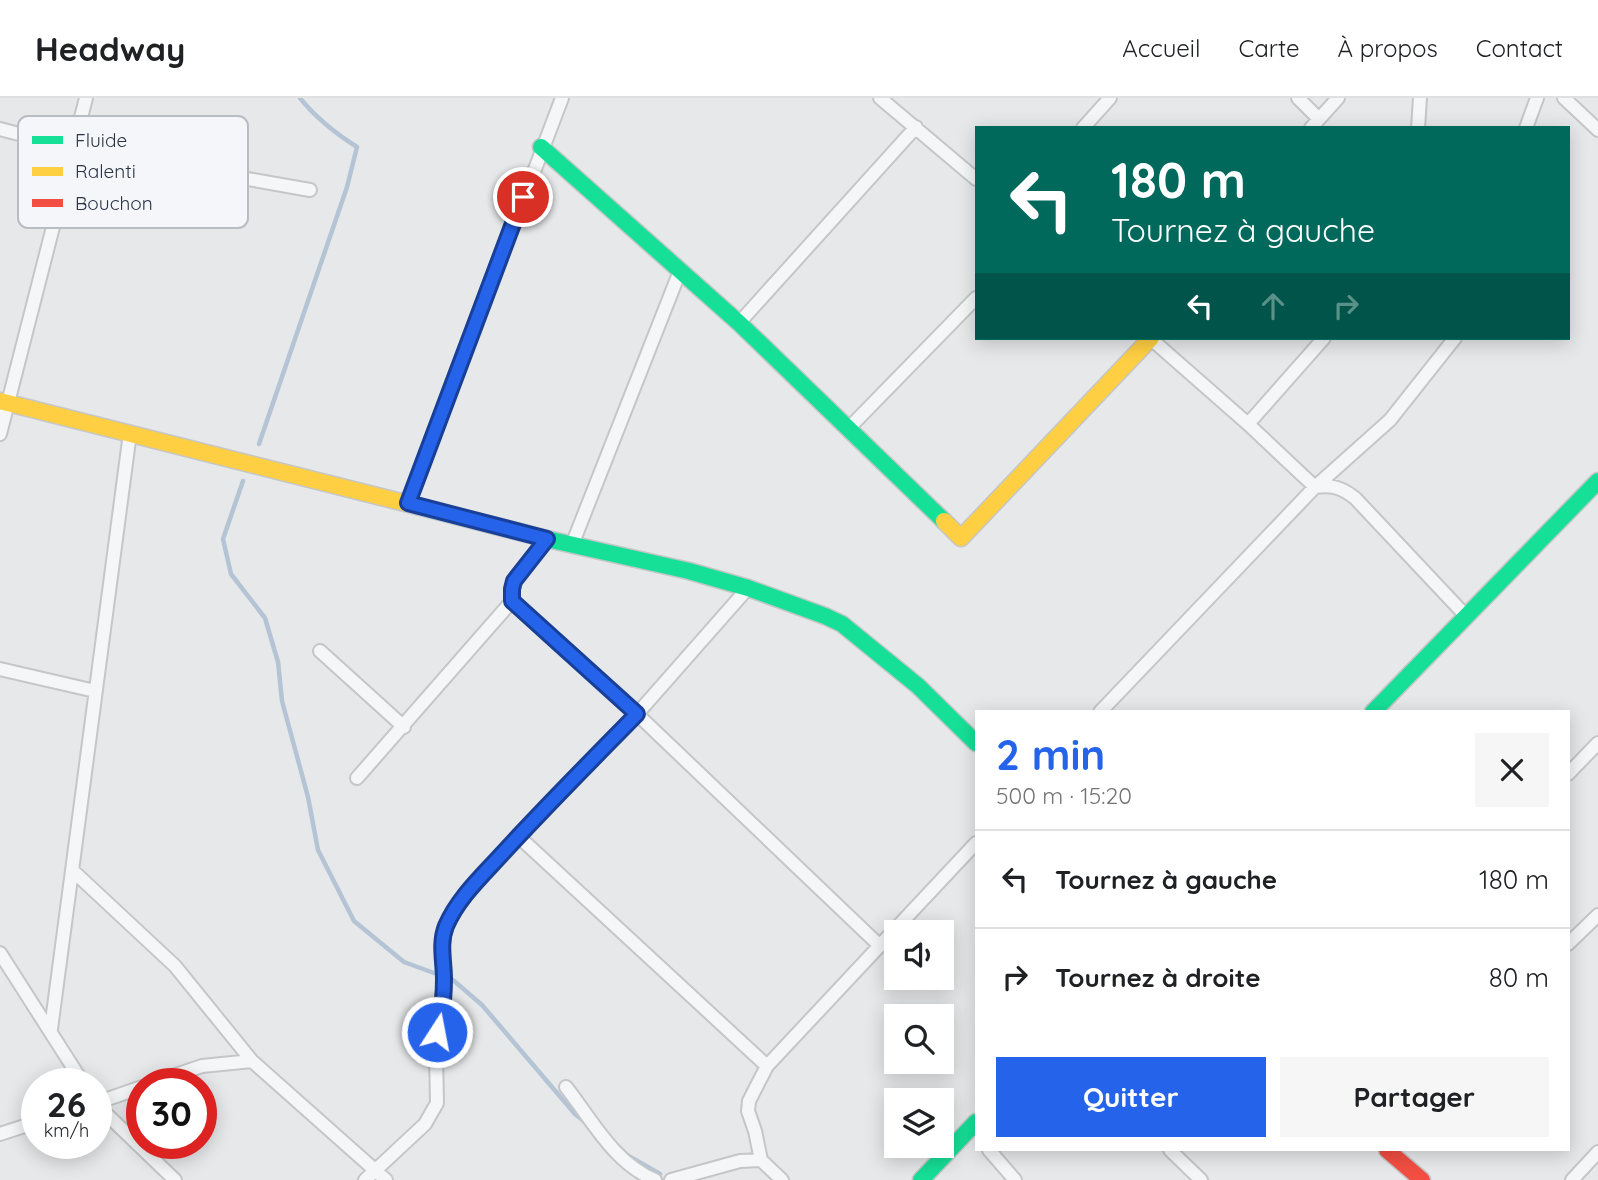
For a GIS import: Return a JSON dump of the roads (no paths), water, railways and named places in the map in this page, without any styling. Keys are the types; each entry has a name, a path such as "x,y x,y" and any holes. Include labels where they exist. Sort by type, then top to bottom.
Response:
{"street":[{"path":"81,116 86,98"},
{"path":"408,503 541,147 562,98"},
{"path":"880,98 975,177"},
{"path":"1085,126 1110,98"},
{"path":"1298,98 1315,123 1338,98"},
{"path":"1418,126 1420,98"},
{"path":"1528,126 1537,98"},
{"path":"1564,98 1598,130"},
{"path":"739,323 916,127"},
{"path":"0,129 18,134"},
{"path":"541,147 739,323 961,538 1149,340"},
{"path":"248,179 310,190"},
{"path":"0,434 4,402 51,228"},
{"path":"572,545 680,271"},
{"path":"849,428 975,299"},
{"path":"1153,340 1315,487"},
{"path":"1248,424 1322,340"},
{"path":"1102,710 1315,487 1390,420 1453,340"},
{"path":"4,402 748,587 842,624 909,678 975,742"},
{"path":"51,1030 130,433"},
{"path":"1375,710 1598,481"},
{"path":"1315,487 1331,485 1344,489 1355,498 1466,616"},
{"path":"357,778 512,601 514,581 547,539"},
{"path":"365,1180 425,1124 437,1103 437,1032 442,1011 444,978 442,949 445,928 467,892 637,714 748,587"},
{"path":"512,601 637,714 880,946"},
{"path":"320,650 404,726"},
{"path":"0,669 95,691"},
{"path":"1570,772 1598,743"},
{"path":"518,836 767,1066"},
{"path":"782,1180 761,1160 748,1111 749,1101 767,1066 975,844"},
{"path":"72,870 175,966 252,1062 386,1180"},
{"path":"1570,941 1598,915"},
{"path":"0,953 74,1068"},
{"path":"196,1068 252,1062"},
{"path":"566,1087 629,1166 655,1180"},
{"path":"112,1119 175,1180"},
{"path":"0,1134 21,1127"},
{"path":"920,1180 974,1129"},
{"path":"990,1151 1015,1180"},
{"path":"1171,1151 1201,1180"},
{"path":"1388,1151 1422,1180"},
{"path":"1572,1180 1598,1152"},
{"path":"671,1180 740,1161 761,1160"}],"waterway":[{"path":"259,444 347,187 357,147 326,125 300,98"},
{"path":"243,481 223,539 231,574 265,618 278,662 282,701 308,797 318,850 354,921 404,962 453,980 482,1005 575,1114 585,1122"},
{"path":"625,1154 660,1174"}]}
